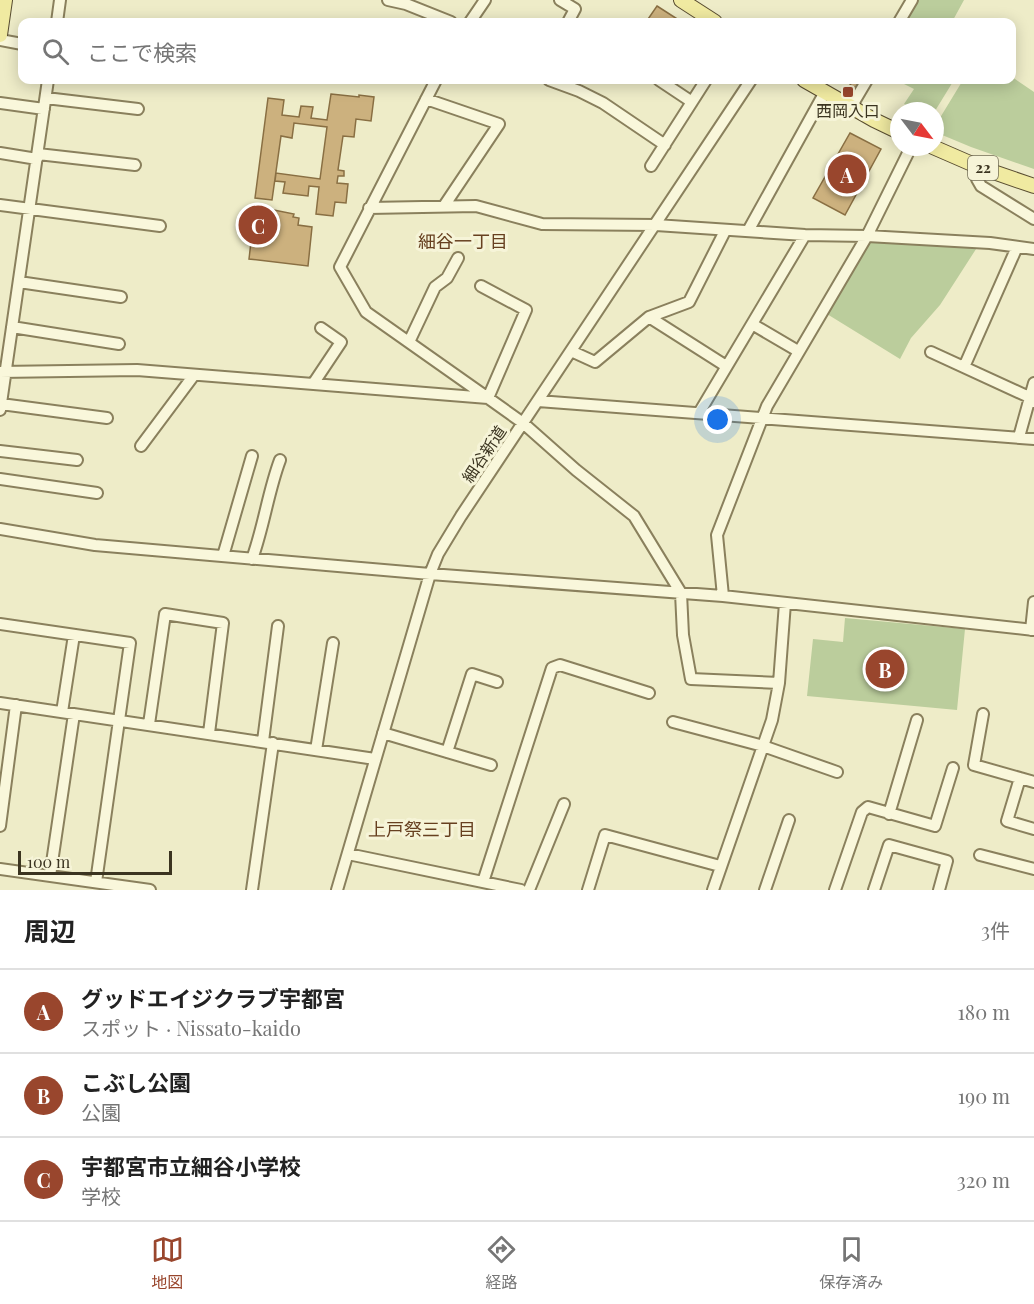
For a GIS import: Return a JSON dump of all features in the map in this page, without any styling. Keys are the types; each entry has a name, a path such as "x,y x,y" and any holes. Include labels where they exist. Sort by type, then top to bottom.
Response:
{"main road":[{"path":"0,35 5,0"},
{"path":"681,0 709,18"},
{"path":"811,84 890,127"},
{"name":"22","path":"944,152 1034,186"}],"street":[{"path":"58,18 60,0"},
{"path":"388,0 406,4 441,18"},
{"path":"473,18 485,0"},
{"path":"560,0 574,9 570,18"},
{"path":"901,18 912,0"},
{"path":"0,40 18,43"},
{"path":"0,410 3,372 19,282 48,84"},
{"path":"434,84 340,267 366,312 523,423 576,470 634,516 681,593 683,635 691,679 779,683"},
{"path":"560,84 603,103 665,145"},
{"path":"579,91 583,84"},
{"path":"665,84 692,102"},
{"path":"651,166 703,84"},
{"name":"細谷新道","path":"337,890 430,574 449,535 748,84"},
{"path":"851,107 865,84"},
{"path":"748,231 825,92"},
{"path":"426,99 499,124 444,206"},
{"path":"0,103 138,110"},
{"path":"0,153 135,165"},
{"path":"723,596 717,535 763,417 798,351 867,236 907,156"},
{"path":"979,167 977,179 981,186 1034,219"},
{"path":"0,204 160,225"},
{"path":"369,208 476,206 542,224 656,225 725,231 990,243 1034,249"},
{"path":"571,351 595,362 649,317 688,302 725,231"},
{"path":"699,413 805,235"},
{"path":"964,368 1017,247"},
{"path":"409,342 435,287 447,278 458,258"},
{"path":"19,282 121,297"},
{"path":"482,286 526,310 488,398"},
{"path":"649,317 726,366"},
{"path":"752,324 798,351"},
{"path":"12,327 119,344"},
{"path":"314,384 341,342 321,328"},
{"path":"931,352 1032,400"},
{"path":"3,372 137,370 488,398"},
{"path":"141,446 194,375"},
{"path":"1019,437 1032,400 1034,383"},
{"path":"538,401 1034,439"},
{"path":"1,404 107,418"},
{"path":"0,451 78,460"},
{"path":"223,556 252,456"},
{"path":"252,559 271,484 280,460"},
{"path":"0,480 97,493"},
{"path":"0,529 95,545 723,596 1032,630 1034,602"},
{"path":"713,890 772,720 779,683 785,603"},
{"path":"148,724 165,614 223,623 209,734"},
{"path":"0,624 130,643 121,720 96,882"},
{"path":"252,890 278,626"},
{"path":"62,712 74,635"},
{"path":"316,750 333,643"},
{"path":"483,882 552,668 560,665 649,693"},
{"path":"447,752 472,674 497,682"},
{"path":"0,703 375,759"},
{"path":"0,826 16,705"},
{"path":"50,876 74,714"},
{"path":"983,714 974,765 1034,782"},
{"path":"889,813 917,720"},
{"path":"673,722 763,746 837,772"},
{"path":"383,733 491,765"},
{"path":"835,890 862,812 868,807 935,826 953,768"},
{"path":"1020,778 1007,821 1034,829"},
{"path":"529,890 564,804"},
{"path":"765,890 789,820"},
{"path":"588,890 605,835 720,866"},
{"path":"874,890 889,845 947,861 939,890"},
{"path":"348,854 521,890"},
{"path":"980,855 1034,869"},
{"path":"0,869 150,890"}],"green space":[{"path":"916,0 964,0 954,18 905,18"},
{"path":"1016,80 1034,92 1034,169 944,136 944,111 961,84 1016,84"},
{"path":"904,84 952,84 941,102 905,102 914,89"},
{"path":"871,242 978,246 940,305 911,338 900,359 827,314"},
{"path":"845,618 965,629 957,710 807,696 813,639 843,642"}],"building":[{"path":"657,6 676,18 649,18"},
{"path":"851,84 861,84 858,89"},
{"path":"331,94 374,97 371,121 356,119 354,137 343,136 338,170 344,171 344,176 338,176 337,183 348,184 346,203 335,202 333,216 316,214 319,187 309,186 308,196 283,193 285,182 275,181 276,173 320,179 327,127 294,123 292,138 281,136 272,200 255,198 268,98 284,100 282,115 299,117 301,106 313,107 311,118 327,120"},
{"path":"850,133 881,149 845,215 813,198"},
{"path":"264,208 294,214 293,217 299,218 298,225 312,227 308,266 249,259 253,225 249,224 250,220 247,220 248,210 263,212"}],"place":[{"name":"西岡入口","path":"848,92"},
{"name":"グッドエイジクラブ宇都宮","path":"847,174"},
{"name":"宇都宮市立細谷小学校","path":"258,225"},
{"name":"こぶし公園","path":"885,669"}],"district":[{"name":"細谷一丁目","path":"463,242"},
{"name":"上戸祭三丁目","path":"422,830"}]}
